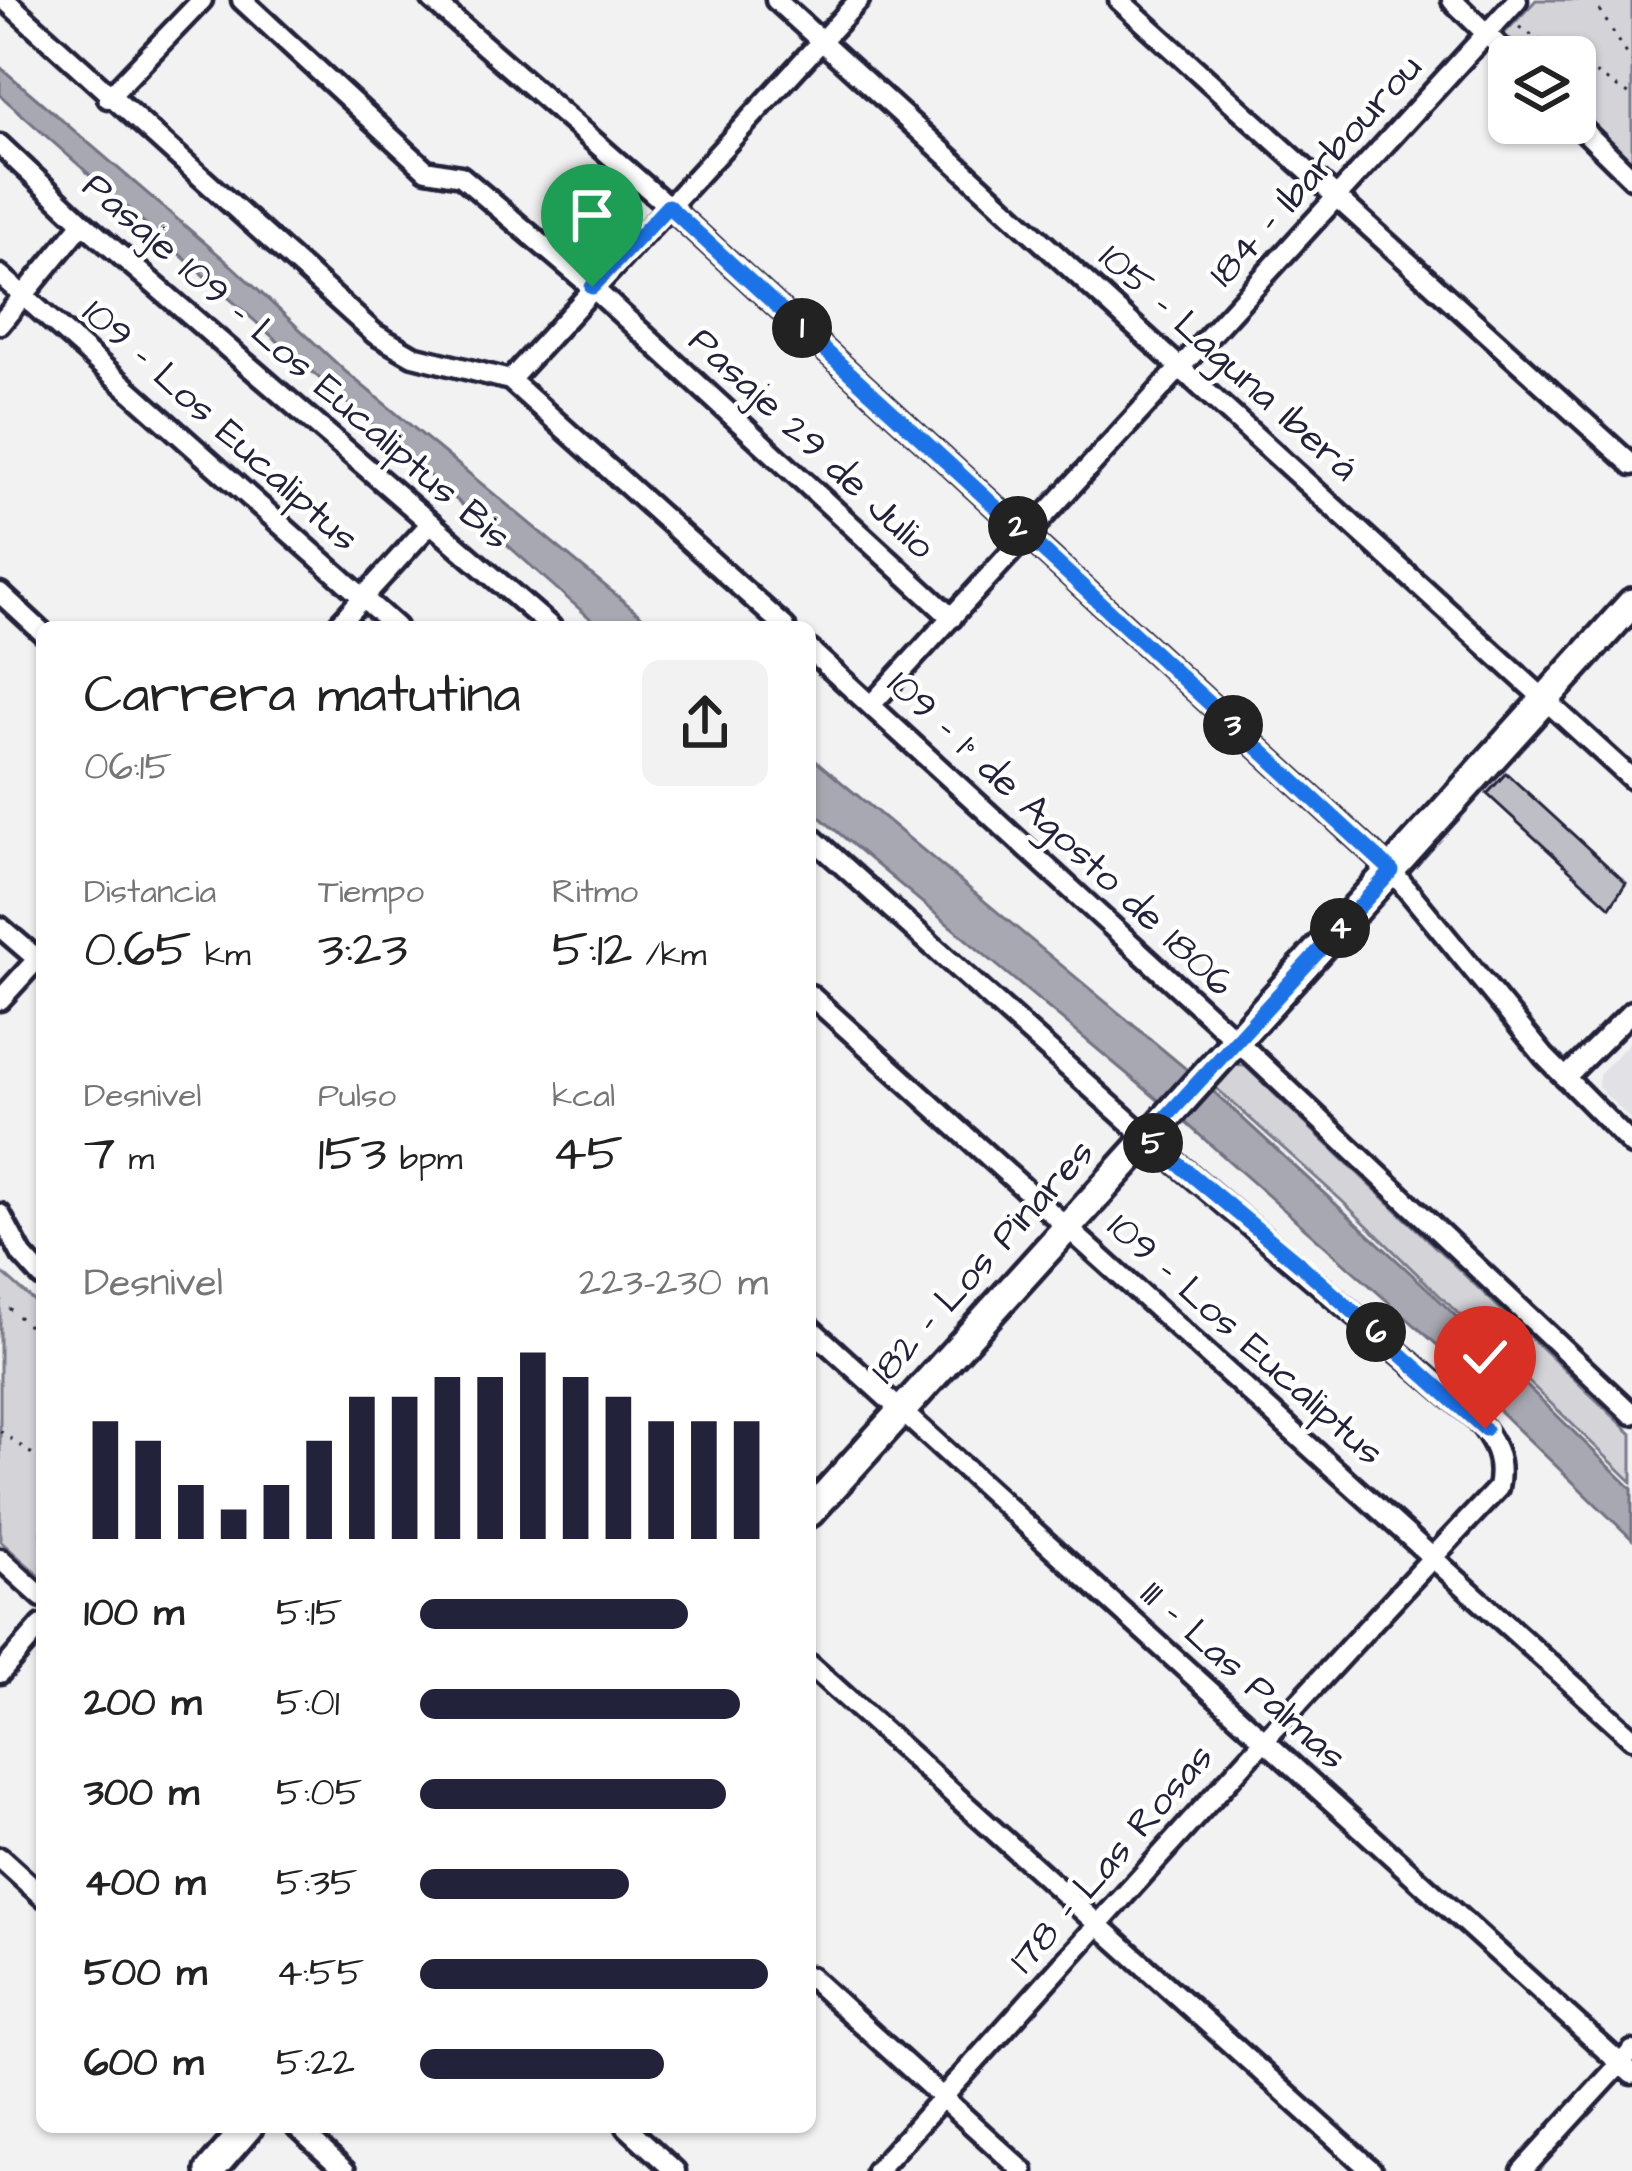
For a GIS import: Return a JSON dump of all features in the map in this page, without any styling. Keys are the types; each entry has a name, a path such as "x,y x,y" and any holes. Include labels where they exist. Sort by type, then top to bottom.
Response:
{"street":[{"path":"5,0 108,98 375,334 413,356 510,380 778,621"},
{"path":"108,98 202,0"},
{"name":"Pasaje 29 de Julio","path":"242,0 426,170 461,176 592,287 952,618"},
{"path":"432,0 668,206 1392,871 1565,1078 1632,1145"},
{"name":"105 - Laguna Iberá","path":"776,0 1632,779"},
{"path":"510,380 859,0"},
{"path":"1119,0 1632,465"},
{"path":"1452,0 1486,34"},
{"name":"184 - Ibarbourou","path":"871,705 1517,0"},
{"path":"1596,143 1632,178"},
{"name":"Pasaje 109 - Los Eucaliptus Bis","path":"0,145 83,223 544,621"},
{"path":"0,324 83,223"},
{"name":"109 - Los Eucaliptus","path":"0,274 389,621"},
{"path":"341,621 430,524"},
{"path":"0,592 36,626"},
{"name":"182 - Los Pinares","path":"816,1505 1632,603"},
{"name":"109 - 1° de Agosto de 1806","path":"816,655 1238,1041 1632,1414"},
{"path":"816,841 1156,1128"},
{"path":"0,927 36,956"},
{"path":"0,1000 36,963"},
{"name":"109 - Los Eucaliptus","path":"816,1000 1632,1738"},
{"path":"1565,1078 1632,1011"},
{"name":"178 - Las Rosas","path":"876,2171 1100,1926 1263,1738 1498,1488 1499,1456 1474,1417 1156,1128"},
{"path":"3,1226 36,1270"},
{"name":"111 - Las Palmas","path":"816,1333 1628,2063"},
{"path":"0,1559 36,1592"},
{"path":"0,1673 36,1632"},
{"path":"816,1670 1372,2171"},
{"path":"0,1858 36,1891"},
{"path":"816,1982 1023,2171"},
{"path":"1522,2171 1628,2063"},
{"path":"209,2171 243,2133"},
{"path":"304,2133 345,2171"},
{"path":"634,2133 675,2171"}],"path":[{"path":"1593,0 1632,62"},
{"path":"1502,17 1533,36"},
{"path":"1596,75 1632,96"},
{"path":"0,1300 36,1332"},
{"path":"0,1431 36,1457"}],"shaded area":[{"path":"1536,0 1632,0 1632,164 1596,129 1596,36 1502,36"},
{"path":"0,67 232,266 346,372 648,621 593,621 0,95"},
{"path":"816,761 1215,1093 1428,1289 1632,1489 1632,1539 1492,1404 1453,1359 1187,1124 816,814"},
{"path":"1632,1040 1632,1121 1598,1087 1599,1074"},
{"path":"1231,1065 1245,1066 1632,1434 1632,1482 1341,1200 1214,1086"},
{"path":"0,1271 36,1303 36,1573 0,1541"}],"building":[{"path":"1506,773 1626,883 1610,907 1487,794"}],"route":[{"path":"592,287 668,206 1392,871 1147,1138 1303,1267 1485,1429"}]}
